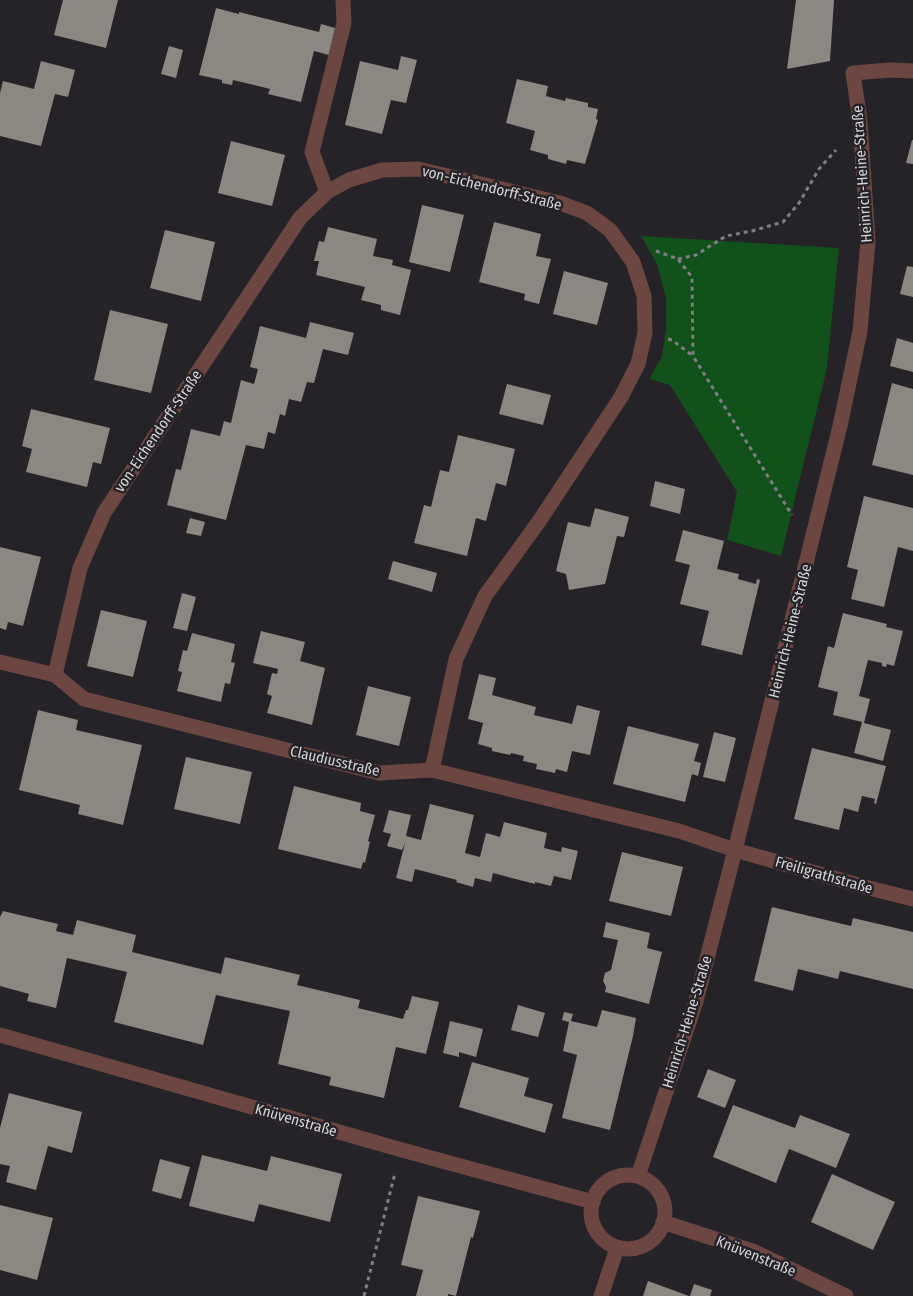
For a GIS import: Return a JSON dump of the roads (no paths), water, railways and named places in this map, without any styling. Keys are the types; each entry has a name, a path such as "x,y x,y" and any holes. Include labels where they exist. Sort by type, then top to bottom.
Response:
{"street":[{"path":"327,192 312,152 344,23 343,0"},
{"name":"Heinrich-Heine-Straße","path":"638,1176 696,1001 811,546 840,426 860,331 868,241 860,121 853,73 890,70 913,71"},
{"name":"von-Eichendorff-Straße","path":"55,675 80,568 104,513 300,218 327,192 349,180 382,170 418,169 560,203 587,213 610,230 633,262 644,296 646,333 638,364 621,396 550,504 485,596 456,659 432,770"},
{"name":"Claudiusstraße","path":"0,662 55,675 84,699 379,773 432,770 679,831 735,850"},
{"name":"Freiligrathstraße","path":"735,850 913,899"},
{"name":"Knüvenstraße","path":"0,1036 593,1202"},
{"path":"626,1175 638,1176 654,1184 662,1196 666,1209 663,1222 656,1235 645,1245 632,1249 617,1248 604,1242 595,1231 591,1218 593,1202 602,1187 613,1178 626,1175"},
{"name":"Knüvenstraße","path":"663,1222 755,1252 846,1296"},
{"path":"601,1296 617,1248"}]}
